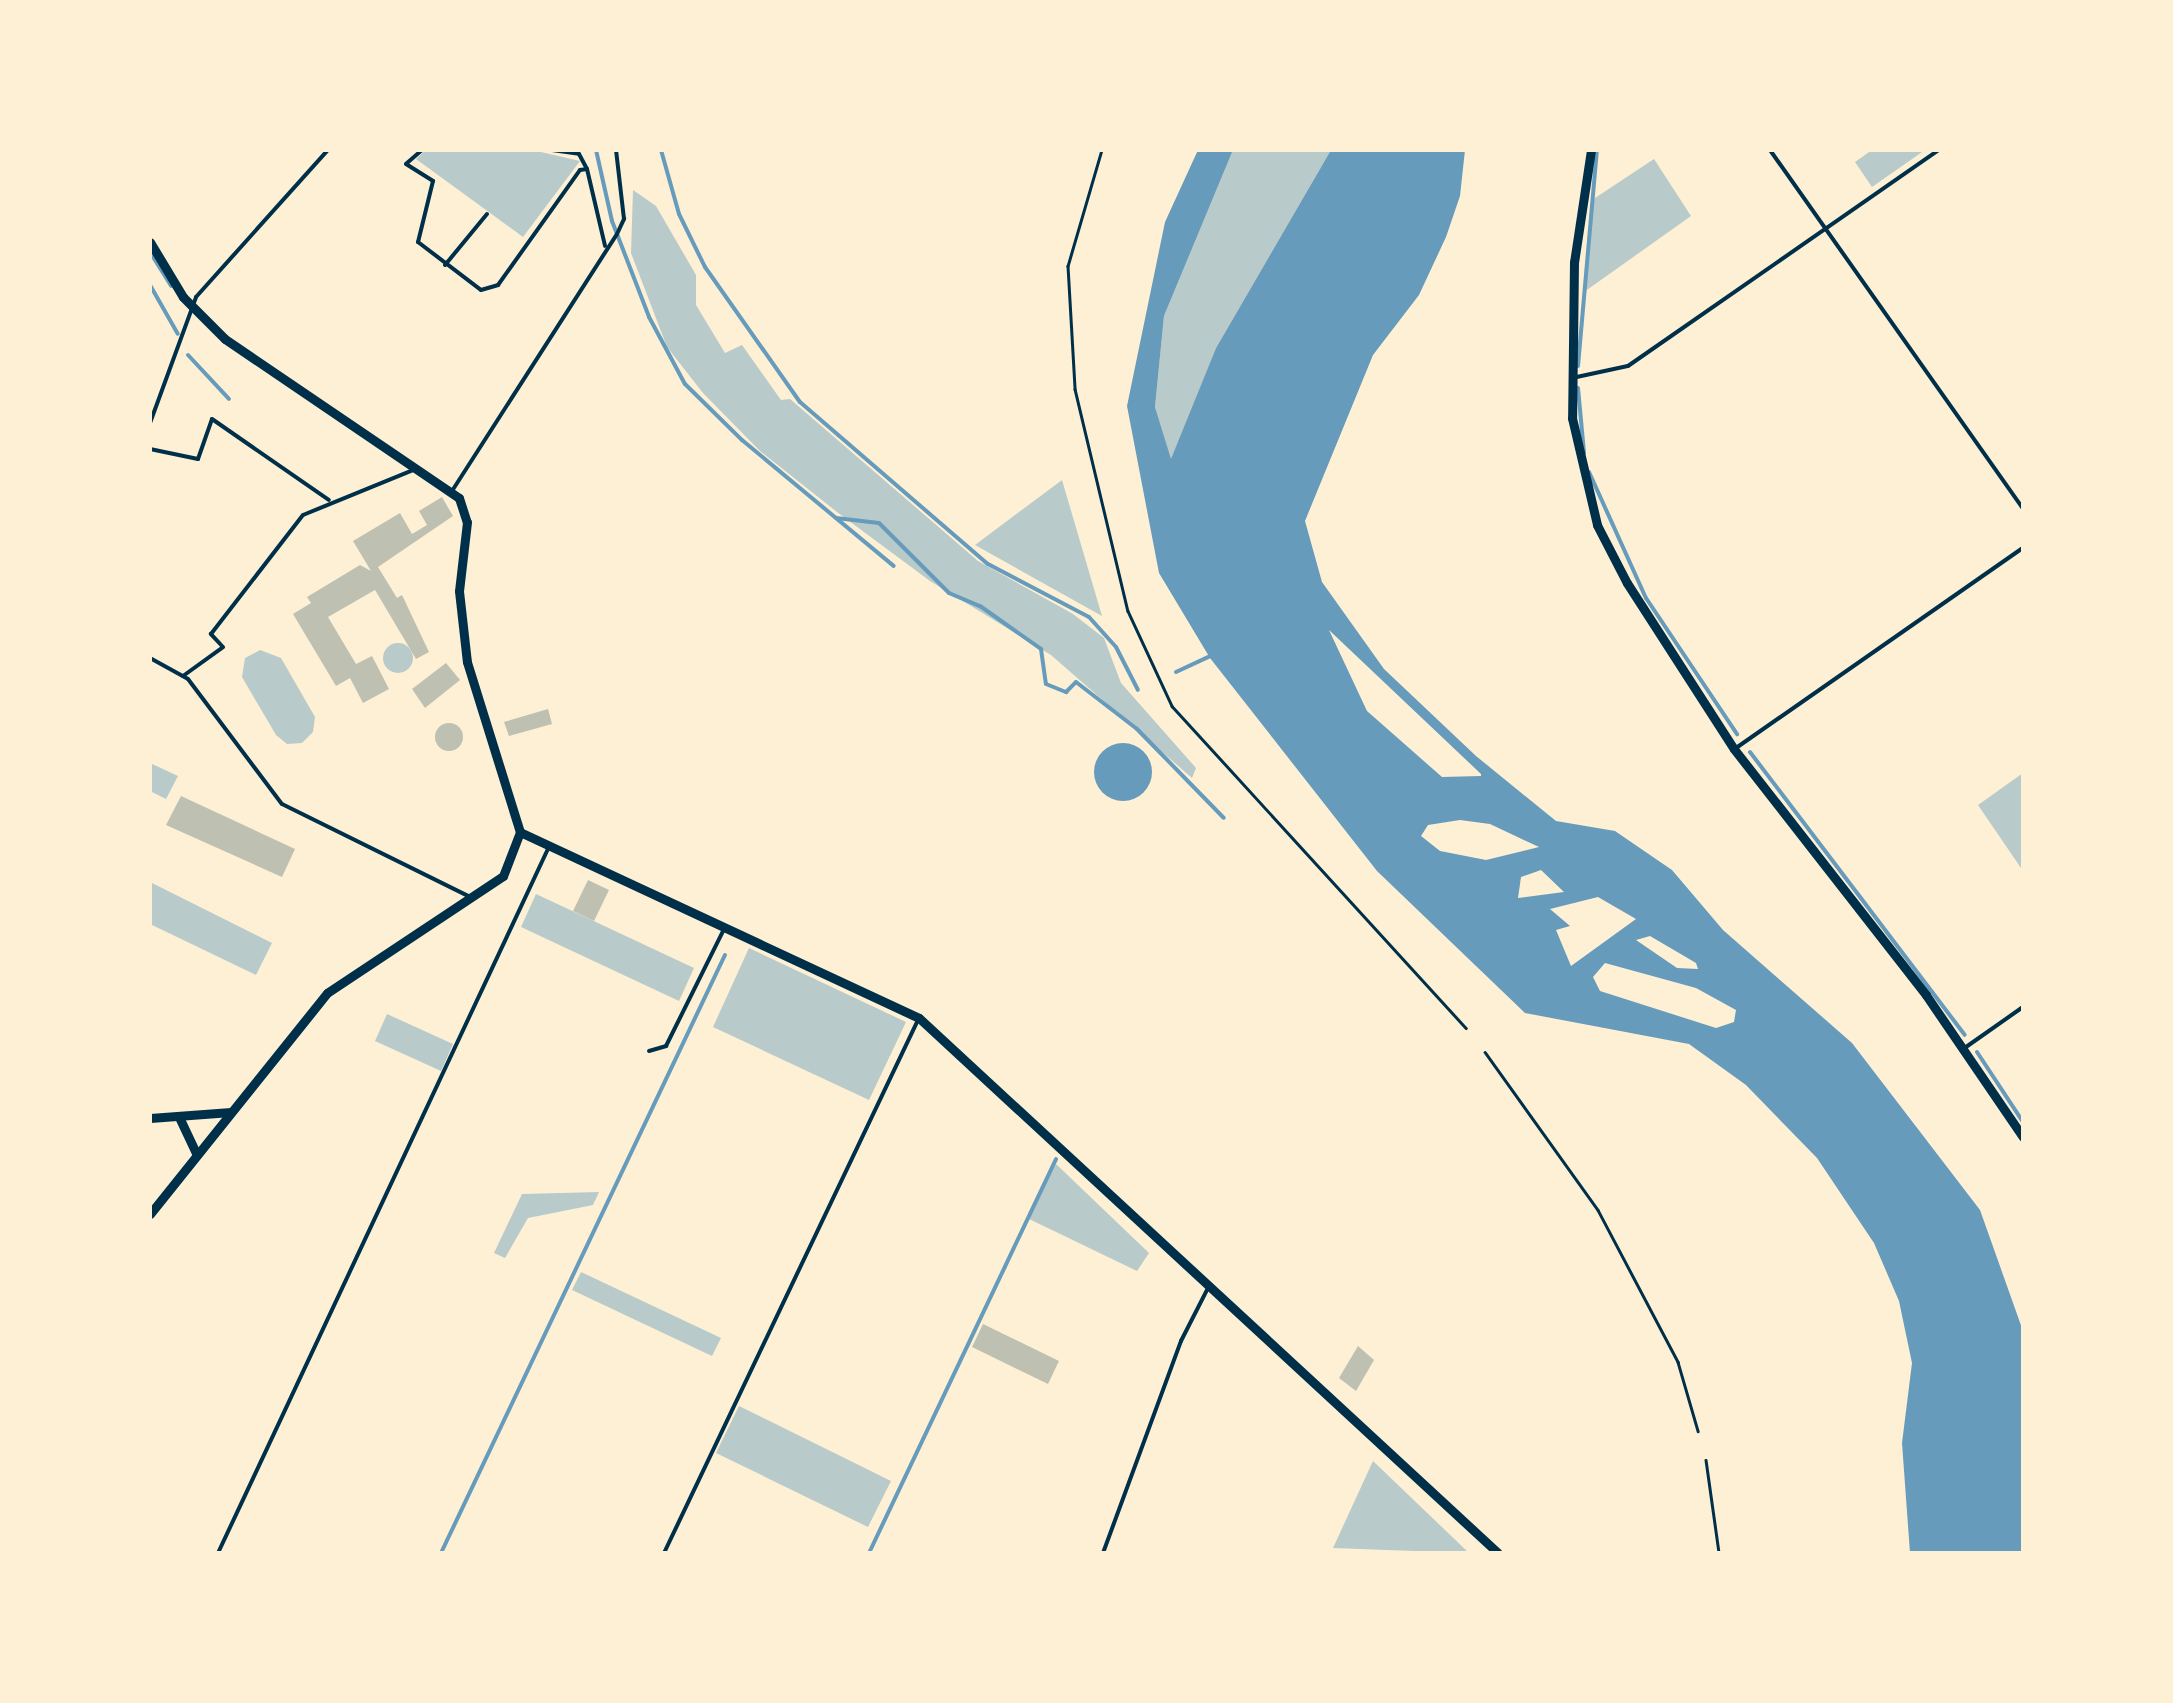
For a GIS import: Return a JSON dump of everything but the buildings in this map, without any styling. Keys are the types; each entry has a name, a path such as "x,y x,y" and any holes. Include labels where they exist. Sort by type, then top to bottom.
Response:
{"street":[{"path":"1592,150 1574,262 1572,378 1579,468 1597,525 1627,583 1734,749 1965,1048 2023,1137"},
{"path":"150,242 191,306 225,339 459,498 467,522 458,591 466,662 520,832 503,876 337,984 150,1214"},
{"path":"520,832 918,1018 1498,1553"},
{"path":"150,1118 231,1112"},
{"path":"179,1117 197,1155"}],"lane":[{"path":"150,423 191,306 328,150"},
{"path":"422,150 406,164 433,182 418,242 445,265 488,292 580,170 588,169"},
{"path":"552,150 579,154 588,169 605,246"},
{"path":"459,498 452,490 624,218 616,150"},
{"path":"1770,150 2023,508"},
{"path":"1572,378 1628,366 1939,150"},
{"path":"445,265 486,214"},
{"path":"150,449 198,459 212,419 329,500"},
{"path":"182,676 223,647 212,634 303,516 329,500 418,468"},
{"path":"1734,749 2023,548"},
{"path":"150,658 182,676 282,804 472,898"},
{"path":"218,1553 550,844"},
{"path":"649,1051 666,1046 725,927"},
{"path":"1965,1048 2023,1007"},
{"path":"664,1553 918,1018"},
{"path":"1103,1553 1182,1340 1208,1288"}],"path":[{"path":"1102,150 1068,266 1075,389 1128,611 1172,706 1466,1028"},
{"path":"1485,1052 1598,1210 1678,1362 1698,1432"},
{"path":"1706,1460 1719,1553"}],"shaded area":[{"path":"426,150 532,150 580,161 523,237 416,159"},
{"path":"1233,150 1331,150 1216,348 1171,461 1155,407 1164,316"},
{"path":"1872,150 1925,150 1872,187 1855,162"},
{"path":"1654,159 1691,216 1584,292 1592,200"},
{"path":"633,190 656,206 696,275 696,305 725,353 742,345 781,400 790,399 978,561 1073,614 1104,638 1121,683 1196,768 1192,778 1051,655 930,581 837,512 760,451 703,393 667,347 631,253"},
{"path":"1062,480 1102,616 975,545"},
{"path":"398,643 412,652 413,658 404,672 398,673 384,664 383,658 392,644"},
{"path":"260,650 281,658 315,717 313,732 302,743 287,744 276,735 242,677 245,658"},
{"path":"150,763 178,776 166,799 150,791"},
{"path":"2023,773 2023,871 1978,805"},
{"path":"150,882 272,943 256,975 150,924"},
{"path":"536,894 694,968 679,1001 521,927"},
{"path":"749,948 906,1022 869,1100 713,1027"},
{"path":"387,1014 453,1044 441,1071 375,1041"},
{"path":"1056,1164 1149,1253 1137,1271 1027,1218"},
{"path":"599,1192 593,1205 528,1218 505,1258 494,1253 522,1194"},
{"path":"581,1272 721,1338 712,1356 572,1290"},
{"path":"739,1406 891,1481 868,1527 716,1453"},
{"path":"1373,1461 1469,1553 1333,1548"}],"water":[{"path":"1198,150 1233,150 1164,316 1155,407 1171,459 1216,348 1331,150 1465,150 1460,196 1446,237 1419,295 1373,355 1305,521 1322,582 1384,669 1476,756 1556,821 1615,831 1672,870 1723,930 1852,1043 1980,1210 2023,1331 2023,1553 1910,1553 1902,1443 1912,1363 1899,1301 1874,1243 1817,1158 1746,1085 1689,1044 1525,1013 1377,871 1210,658 1159,573 1127,406 1165,222","holes":["1329,630 1481,776 1442,777 1367,711","1460,820 1490,824 1539,847 1486,860 1440,851 1421,836 1428,825","1541,870 1564,892 1518,898 1521,877","1598,897 1636,919 1571,966 1556,930 1570,926 1550,909","1650,936 1696,963 1698,969 1677,968 1636,940","1605,963 1696,988 1736,1010 1734,1022 1716,1028 1600,991 1593,977"]},
{"path":"1123,743 1144,751 1152,772 1144,793 1123,801 1102,793 1094,772 1102,751"}],"waterway":[{"path":"596,150 612,221 649,317 685,384 742,440 894,566"},
{"path":"661,150 679,214 705,267 800,402 988,564 1089,617 1116,647 1138,690"},
{"path":"1578,366 1597,150"},
{"path":"150,252 171,286"},
{"path":"150,285 178,334"},
{"path":"188,355 229,399"},
{"path":"1578,388 1584,453"},
{"path":"1589,472 1646,598 1737,734"},
{"path":"836,518 879,523 949,593 980,606 1041,649 1046,684 1066,692 1076,682 1137,729 1224,818"},
{"path":"1176,672 1212,655"},
{"path":"1750,752 1965,1035"},
{"path":"441,1553 725,955"},
{"path":"1977,1052 2023,1122"},
{"path":"869,1553 1056,1159"}]}
